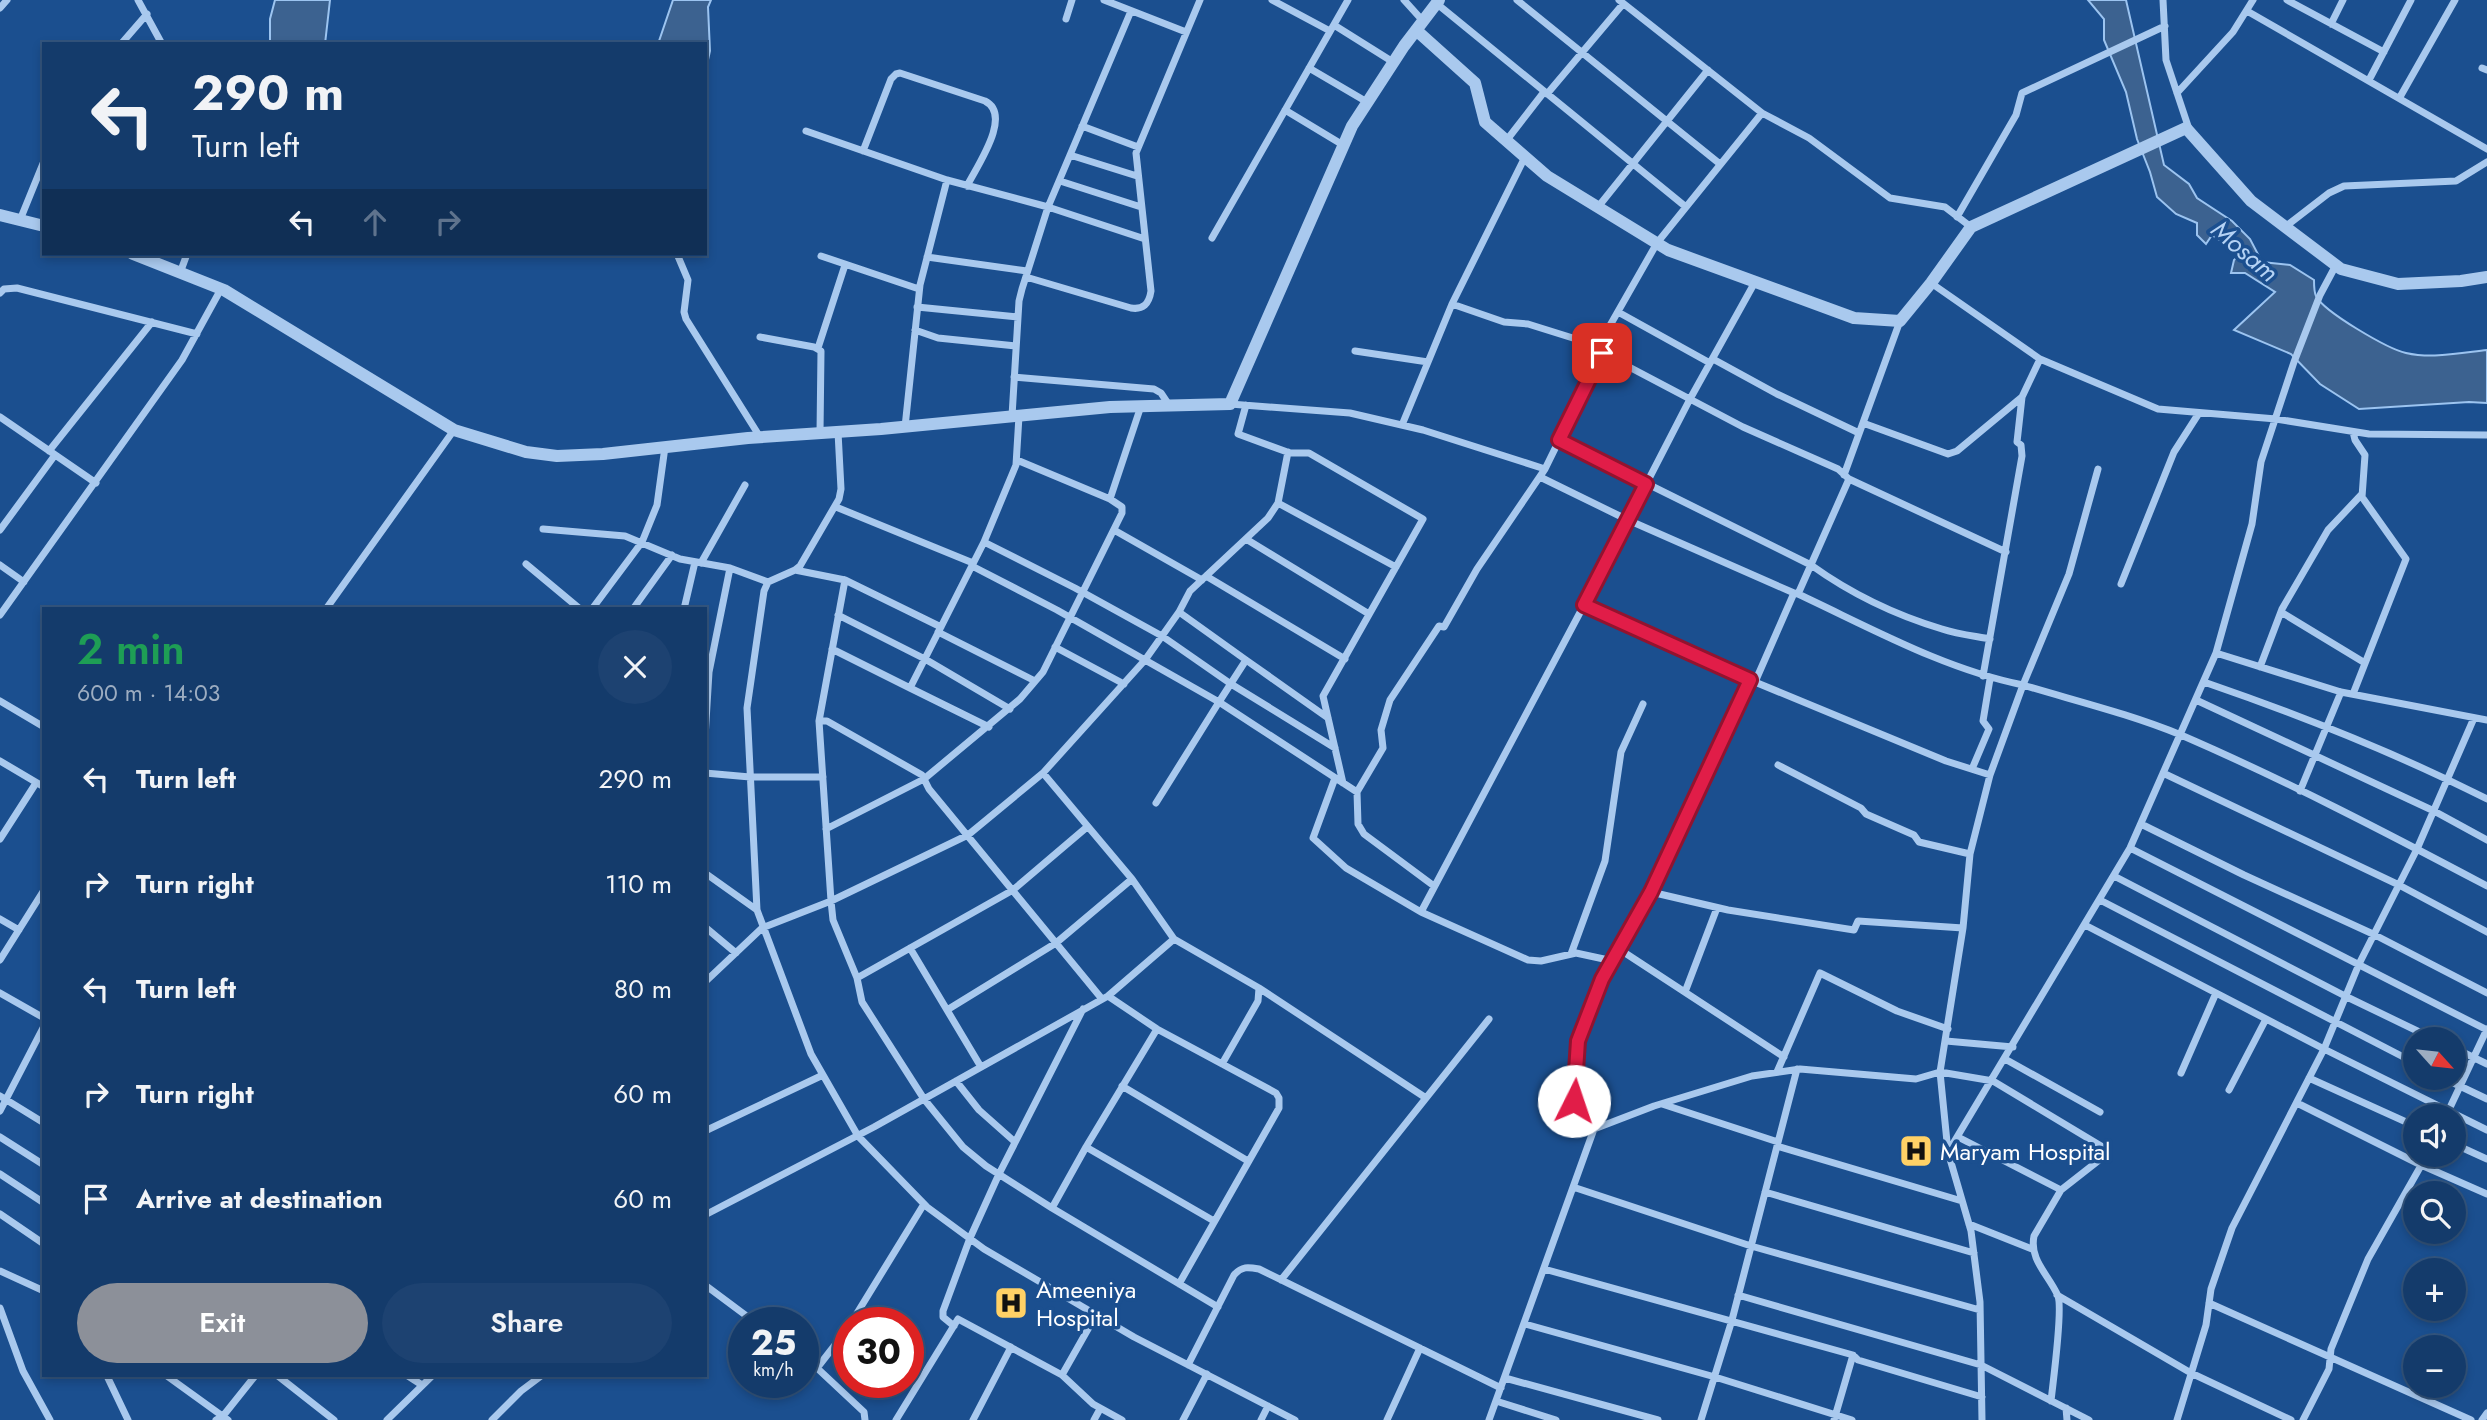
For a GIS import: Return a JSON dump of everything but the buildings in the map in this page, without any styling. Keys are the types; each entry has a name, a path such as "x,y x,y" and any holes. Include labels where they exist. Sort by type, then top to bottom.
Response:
{"street":[{"path":"138,0 161,42"},
{"path":"123,42 146,12 147,0"},
{"path":"1066,19 1072,0"},
{"path":"1104,0 1186,32"},
{"path":"928,257 1026,274 1138,309 1144,306 1150,299 1151,291 1137,176 1138,147 1200,0"},
{"path":"1272,0 1332,28 1393,62"},
{"path":"1212,238 1348,0"},
{"path":"1404,0 1420,25 1475,83 1485,122 1547,176 1668,250 1854,318 1899,321"},
{"path":"1517,0 1720,164"},
{"path":"2163,0 2166,60 2188,129 2251,201 2341,269 2398,284 2487,277"},
{"path":"2177,93 2233,32 2253,0"},
{"path":"2287,0 2384,52"},
{"path":"2331,24 2343,0"},
{"path":"2369,80 2411,0"},
{"path":"2400,97 2455,0"},
{"path":"1230,404 1352,126 1393,62 1438,2 1686,207"},
{"path":"1547,94 1621,2 1762,113 1809,138 1890,198 1945,208 1971,227"},
{"path":"910,688 984,542 1017,460 1014,377 1019,302 1026,274 1048,207 1130,10"},
{"path":"2247,11 2487,149"},
{"path":"1957,217 2016,115 2020,96 2165,26"},
{"path":"1309,68 1367,102"},
{"path":"1598,207 1708,70"},
{"path":"863,151 892,76 900,73 985,101 994,107 996,112 993,134 967,186"},
{"path":"1506,141 1544,92 1547,94"},
{"path":"1285,110 1343,145"},
{"path":"1434,886 1360,830 1358,824 1357,792 1383,748 1381,730 1390,700 1439,626 1444,627 1477,569 1545,469 1618,312 1657,243 1762,113"},
{"path":"1083,126 1138,147"},
{"path":"1594,1129 1574,1101 1578,1041 1602,979 1651,892 1811,565 1846,477 1899,321 1931,283 1971,227 2082,174 2188,129"},
{"path":"806,131 947,180 1048,207 1145,239"},
{"path":"1070,155 1137,176"},
{"path":"1402,425 1452,304 1525,157"},
{"path":"2285,227 2329,193 2344,186 2456,181 2487,162"},
{"path":"20,220 42,166"},
{"path":"905,427 919,289 947,180"},
{"path":"1060,181 1141,207"},
{"path":"0,215 42,226"},
{"path":"138,256 221,289 454,430 526,452 557,456 603,454 1141,406 1230,404 1350,413 1402,425 1545,469"},
{"path":"180,273 186,256"},
{"path":"678,256 688,280 684,312 686,320 760,438"},
{"path":"821,256 919,289"},
{"path":"818,348 845,264"},
{"path":"1948,1152 1993,1081 2130,848 2196,700 2216,653 2252,524 2261,462 2294,362 2320,295 2336,265"},
{"path":"1421,912 1690,400 1755,282"},
{"path":"1931,283 2040,359 2158,409 2276,419 2353,432 2487,435"},
{"path":"0,293 5,289 17,288 197,334"},
{"path":"0,615 182,360 221,289"},
{"path":"1452,304 1504,322 1528,324 1576,339 1743,427 1838,469 1846,477 2006,552"},
{"path":"917,307 1018,317"},
{"path":"1618,312 1859,433"},
{"path":"0,530 52,453 152,322"},
{"path":"915,330 938,338 1016,346"},
{"path":"760,337 818,348 822,354 820,433"},
{"path":"1355,351 1428,362"},
{"path":"1972,769 1989,729 1983,721 1986,677 2008,527 2022,456 2021,444 2017,442 2022,397 2040,359"},
{"path":"1014,377 1154,389 1161,393 1169,405"},
{"path":"1863,424 1948,454 1956,451 2022,397"},
{"path":"1246,405 1238,434 1288,452 1309,453 1423,519 1323,696 1343,783"},
{"path":"1110,499 1141,406"},
{"path":"2121,584 2174,452 2199,413"},
{"path":"0,417 96,484"},
{"path":"327,607 454,430"},
{"path":"838,432 841,489 836,507 794,570 768,582 764,592 747,708 757,911 811,1054 858,1136 924,1204 970,1238 1096,1315 1295,1420"},
{"path":"2353,432 2365,455 2362,494 2406,559 2353,694"},
{"path":"1559,440 1811,565 1835,583 1873,603 1943,630 1990,639"},
{"path":"593,607 642,542 656,510 665,447"},
{"path":"707,980 762,928 831,901 968,835 1043,773 1145,660 1179,612 1190,591 1268,518 1278,503 1288,452"},
{"path":"826,829 924,779 1010,709 1043,672 1114,530 1122,507 1110,499 1017,460"},
{"path":"1982,1420 1980,1310 1974,1253 1969,1224 1948,1152 1940,1072 1963,928 1970,854 1990,775 2023,685 2069,574 2098,469"},
{"path":"1539,477 1915,649 1986,677 2023,685 2180,735 2300,791 2487,886"},
{"path":"683,607 698,563 745,485"},
{"path":"2259,667 2281,612 2331,525 2362,494"},
{"path":"1278,503 1396,567"},
{"path":"836,507 973,565 1071,617 1219,702 1357,792"},
{"path":"544,529 618,534 671,555 730,568 768,582"},
{"path":"1114,530 1345,659"},
{"path":"1246,539 1369,614"},
{"path":"984,542 1162,636 1231,684 1335,748"},
{"path":"634,607 671,555"},
{"path":"526,564 578,607"},
{"path":"0,565 24,582"},
{"path":"707,704 709,671 730,568"},
{"path":"794,570 845,580 1035,681"},
{"path":"845,580 819,721 833,920 857,978 862,1002 924,1099 963,1147 1052,1208 1218,1307"},
{"path":"1584,605 1753,681 1946,761 1990,775"},
{"path":"1179,612 1328,718"},
{"path":"2281,612 2365,663"},
{"path":"838,615 925,659 1010,709"},
{"path":"1055,647 1124,684"},
{"path":"832,649 989,727"},
{"path":"2216,653 2341,692 2487,720"},
{"path":"1156,803 1246,660"},
{"path":"2204,681 2327,728 2448,779 2487,799"},
{"path":"2300,791 2341,692"},
{"path":"2196,700 2434,811 2487,840"},
{"path":"0,701 42,726"},
{"path":"1571,954 1605,861 1621,752 1643,704"},
{"path":"2177,1420 2206,1325 2211,1289 2232,1228 2324,1049 2359,964 2417,849 2474,718"},
{"path":"819,721 827,721 922,775 929,789 1056,943 1105,997 1157,1029 1276,1093 1279,1108 1179,1284"},
{"path":"0,761 42,786"},
{"path":"1778,765 1861,808 1866,814 1913,835 1919,842 1970,854"},
{"path":"707,773 750,778 822,777"},
{"path":"1043,773 1132,879 1174,939 1259,988 1426,1098"},
{"path":"2163,773 2399,885 2487,932"},
{"path":"1335,778 1313,838 1346,868 1421,912 1528,960 1541,961 1582,953 1613,961"},
{"path":"0,839 36,783"},
{"path":"2141,824 2373,934 2487,993"},
{"path":"857,978 1013,890 1087,827"},
{"path":"2130,848 2487,1029 2466,1075"},
{"path":"707,874 757,911"},
{"path":"2114,876 2409,1027"},
{"path":"947,1010 1056,943 1132,879"},
{"path":"1651,892 1717,908 1854,930 1858,921 1963,928"},
{"path":"0,960 42,893"},
{"path":"2100,900 2403,1057"},
{"path":"1685,992 1717,908"},
{"path":"0,919 19,930"},
{"path":"2085,925 2428,1104"},
{"path":"707,929 736,953"},
{"path":"707,1214 858,1136 1105,997 1174,939"},
{"path":"911,948 981,1067"},
{"path":"1619,949 1784,1057"},
{"path":"707,971 712,975"},
{"path":"1777,1072 1820,973 1897,1011 1948,1029"},
{"path":"1222,1064 1258,1000 1259,988"},
{"path":"0,993 42,1017"},
{"path":"2180,1073 2216,993"},
{"path":"954,1326 943,1317 943,1311 970,1238 999,1174 1083,1009"},
{"path":"1281,1280 1489,1019"},
{"path":"2229,1090 2266,1019"},
{"path":"1052,1208 1157,1029"},
{"path":"0,1111 3,1098 42,1030"},
{"path":"1946,1041 2012,1047"},
{"path":"2466,1054 2487,1064"},
{"path":"2005,1059 2100,1112"},
{"path":"1702,1420 1732,1320 1797,1069"},
{"path":"1489,1420 1594,1129 1661,1104 1752,1076 1797,1069 1916,1079 1940,1072 1993,1081 2101,1146 2103,1152 2098,1161 2061,1190 2034,1236 2032,1249 2057,1295 2059,1309 2051,1401"},
{"path":"707,1130 823,1075"},
{"path":"2309,1078 2403,1121"},
{"path":"956,1081 979,1110 1015,1142"},
{"path":"1122,1086 1248,1161"},
{"path":"2466,1090 2487,1099"},
{"path":"3,1098 42,1122"},
{"path":"2297,1103 2403,1156"},
{"path":"1661,1104 1777,1144 1962,1201"},
{"path":"2466,1122 2487,1130"},
{"path":"0,1137 42,1164"},
{"path":"1958,1137 2061,1190"},
{"path":"1086,1147 1214,1221"},
{"path":"2466,1149 2487,1159"},
{"path":"2303,1420 2329,1369 2331,1349 2368,1259 2420,1167"},
{"path":"2426,1167 2487,1194"},
{"path":"0,1174 42,1202"},
{"path":"1573,1187 1751,1246 1980,1310"},
{"path":"1765,1192 1974,1253"},
{"path":"861,1307 924,1204"},
{"path":"0,1214 42,1243"},
{"path":"1969,1224 2032,1249"},
{"path":"1188,1365 1240,1268 1249,1267 1259,1269 1501,1388"},
{"path":"1544,1269 1853,1355 1858,1360 1982,1397"},
{"path":"0,1271 42,1290"},
{"path":"707,1286 736,1307"},
{"path":"1738,1295 1982,1365 2089,1420"},
{"path":"2057,1295 2192,1373 2291,1420"},
{"path":"2209,1303 2471,1420"},
{"path":"0,1308 23,1371 50,1420"},
{"path":"1062,1375 1096,1315"},
{"path":"896,1420 958,1319 1062,1375 1100,1409 1122,1420"},
{"path":"1525,1324 1715,1377 1835,1418 1852,1420"},
{"path":"819,1365 833,1347"},
{"path":"973,1420 1012,1347"},
{"path":"1387,1420 1420,1348"},
{"path":"1835,1418 1853,1355"},
{"path":"819,1370 863,1412 864,1420"},
{"path":"1183,1420 1206,1374"},
{"path":"107,1377 128,1420"},
{"path":"168,1377 222,1419 254,1377"},
{"path":"279,1377 334,1420"},
{"path":"410,1377 422,1385"},
{"path":"387,1420 431,1377"},
{"path":"492,1420 536,1377"},
{"path":"1505,1378 1658,1420"},
{"path":"1496,1401 1556,1420"},
{"path":"1261,1420 1268,1406"},
{"path":"2066,1408 2067,1420"},
{"path":"1094,1420 1100,1409"},
{"path":"2482,1420 2487,1413"}],"water":[{"path":"275,0 330,0 325,42 270,42 270,19"},
{"path":"673,0 711,0 708,7 710,51 707,64 707,42 659,42"},
{"name":"Mosam","path":"2088,0 2126,0 2164,165 2189,184 2197,198 2232,221 2250,239 2262,262 2290,265 2314,280 2315,294 2321,303 2372,337 2397,350 2416,355 2446,355 2487,350 2487,403 2359,409 2320,384 2291,354 2234,330 2275,292 2245,273 2231,273 2234,260 2240,255 2212,235 2206,244 2197,235 2197,223 2176,214 2157,197 2137,139 2126,92 2104,40 2104,19"}],"place":[{"name":"Maryam Hospital","path":"1916,1151"},
{"name":"Ameeniya Hospital","path":"1011,1303"}],"route":[{"path":"1574,1101 1578,1041 1602,979 1651,892 1750,680 1584,605 1646,484 1559,440 1602,353"}]}
